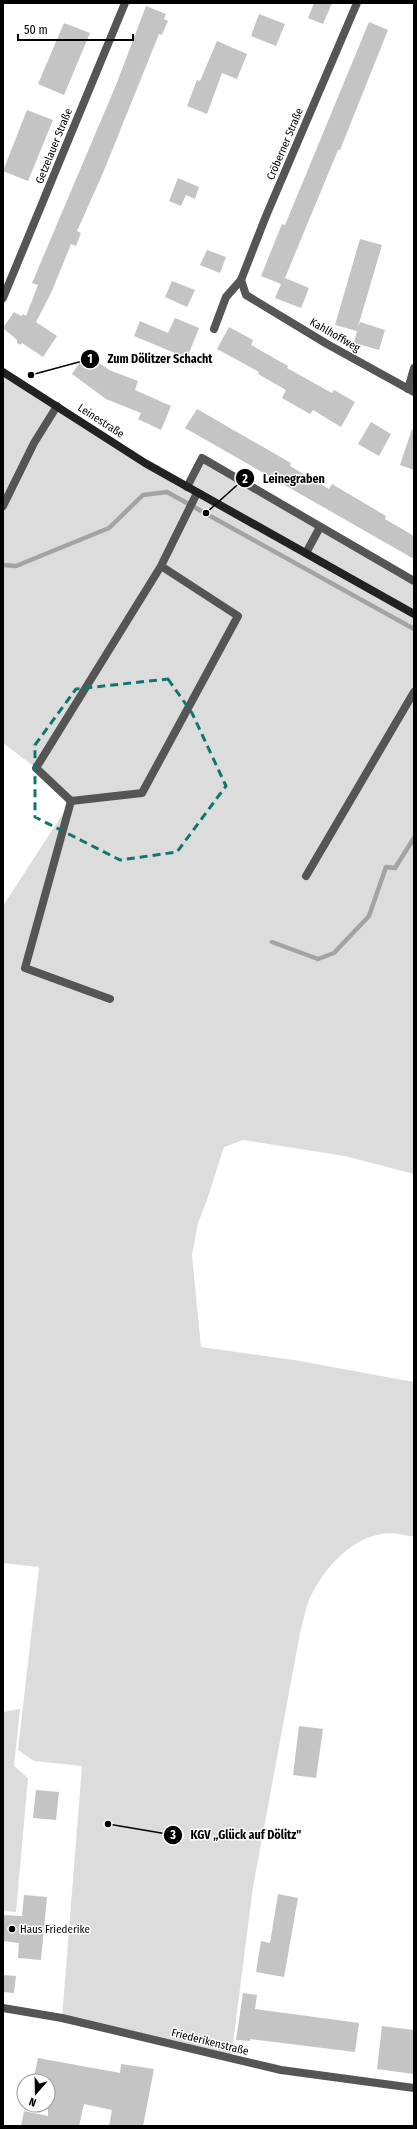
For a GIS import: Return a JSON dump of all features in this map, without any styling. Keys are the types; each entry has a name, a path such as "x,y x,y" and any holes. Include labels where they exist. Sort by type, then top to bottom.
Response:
{"main road":[{"name":"Leinestraße","path":"3,372 145,463 187,487 195,497 306,553 414,614"}],"street":[{"name":"Getzelauer Straße","path":"3,298 125,3"},
{"name":"Cröberner Straße","path":"241,280 266,216 357,3"},
{"name":"Kahlhoffweg","path":"241,280 246,295 326,344 411,390"},
{"path":"214,329 226,297 241,280"},
{"path":"411,390 414,368"},
{"path":"3,506 34,443 58,406"},
{"path":"187,487 202,458 414,581"},
{"path":"161,566 238,616 142,793 71,801 36,768 161,566 195,497"},
{"path":"306,553 320,527"},
{"path":"306,876 414,692"},
{"path":"71,801 25,968 110,1000"},
{"name":"Friederikenstraße","path":"3,2008 62,2018 281,2070 414,2088"}],"highlighted area":[{"path":"168,679 192,713 226,786 177,852 120,860 35,817 35,745 76,689"}],"shaded area":[{"path":"3,372 187,487 202,458 414,581 414,1174 345,1156 243,1140 224,1147 198,1223 192,1255 201,1347 294,1360 414,1382 414,1537 385,1533 369,1537 347,1550 321,1578 314,1589 305,1612 253,1887 231,2059 62,2018 82,1766 34,1761 18,1750 39,1567 3,1563 3,906 71,801 36,768 3,743"},
{"path":"20,1709 14,1766 28,1778 16,1912 3,1911 3,1712"}],"building":[{"path":"314,3 332,3 323,24 308,18"},
{"path":"146,6 166,14 164,19 168,21 162,35 159,34 103,173 77,231 81,233 76,246 71,244 52,291 36,322 57,336 43,357 22,343 21,345 17,343 17,340 3,328 14,312 21,316 23,314 26,316 38,285 32,283 116,85"},
{"path":"259,14 285,24 276,46 251,36"},
{"path":"369,22 388,30 340,150 338,150 285,278 309,288 301,308 275,298 281,284 261,276 282,224 285,225"},
{"path":"64,23 90,33 64,95 38,84"},
{"path":"217,41 247,54 237,79 222,73 207,114 187,106 197,80 200,81"},
{"path":"27,110 53,120 28,181 3,171"},
{"path":"178,178 199,187 195,199 186,195 181,206 169,201"},
{"path":"360,239 382,245 357,330 360,322 385,330 379,350 354,343 357,331 335,325"},
{"path":"207,250 226,257 220,273 200,265"},
{"path":"172,281 195,290 187,307 165,297"},
{"path":"175,318 199,328 187,358 134,336 140,321 168,333"},
{"path":"229,327 253,340 251,345 288,366 287,368 332,393 334,390 355,402 341,427 313,410 310,414 282,398 286,390 258,374 259,372 217,349"},
{"path":"86,353 109,370 138,381 135,390 171,406 161,430 138,419 141,413 106,399 72,374"},
{"path":"197,409 291,463 290,466 329,489 332,484 386,516 385,519 414,536 414,559 185,428"},
{"path":"371,422 391,434 379,456 358,444"},
{"path":"412,429 414,430 414,470 400,465"},
{"path":"299,1726 323,1729 316,1778 293,1775"},
{"path":"36,1790 59,1792 56,1820 33,1818"},
{"path":"278,1894 298,1898 284,1977 256,1972 261,1941 270,1943"},
{"path":"24,1895 47,1897 41,1960 18,1958 19,1943 3,1941 3,1915 22,1916"},
{"path":"3,1975 16,1976 14,1993 3,1992"},
{"path":"243,1993 257,1995 255,2009 359,2023 355,2052 250,2039 250,2041 236,2040"},
{"path":"382,2026 414,2030 414,2074 377,2069"},
{"path":"38,2058 120,2073 121,2064 154,2069 143,2126 109,2126 112,2110 84,2104 79,2126 21,2126 24,2113 34,2113 48,2116 48,2113 56,2113 56,2073 35,2073"}],"waterway":[{"path":"3,565 16,566 109,528 143,495 167,492 414,629"},
{"path":"272,942 318,959 334,953 369,916 386,867 395,868 414,838"}],"place":[{"name":"Zum Dölitzer Schacht","path":"31,375"},
{"name":"Leinegraben","path":"206,513"},
{"name":"KGV „Glück auf Dölitz\"","path":"108,1824"},
{"name":"Haus Friederike","path":"12,1929"}]}
